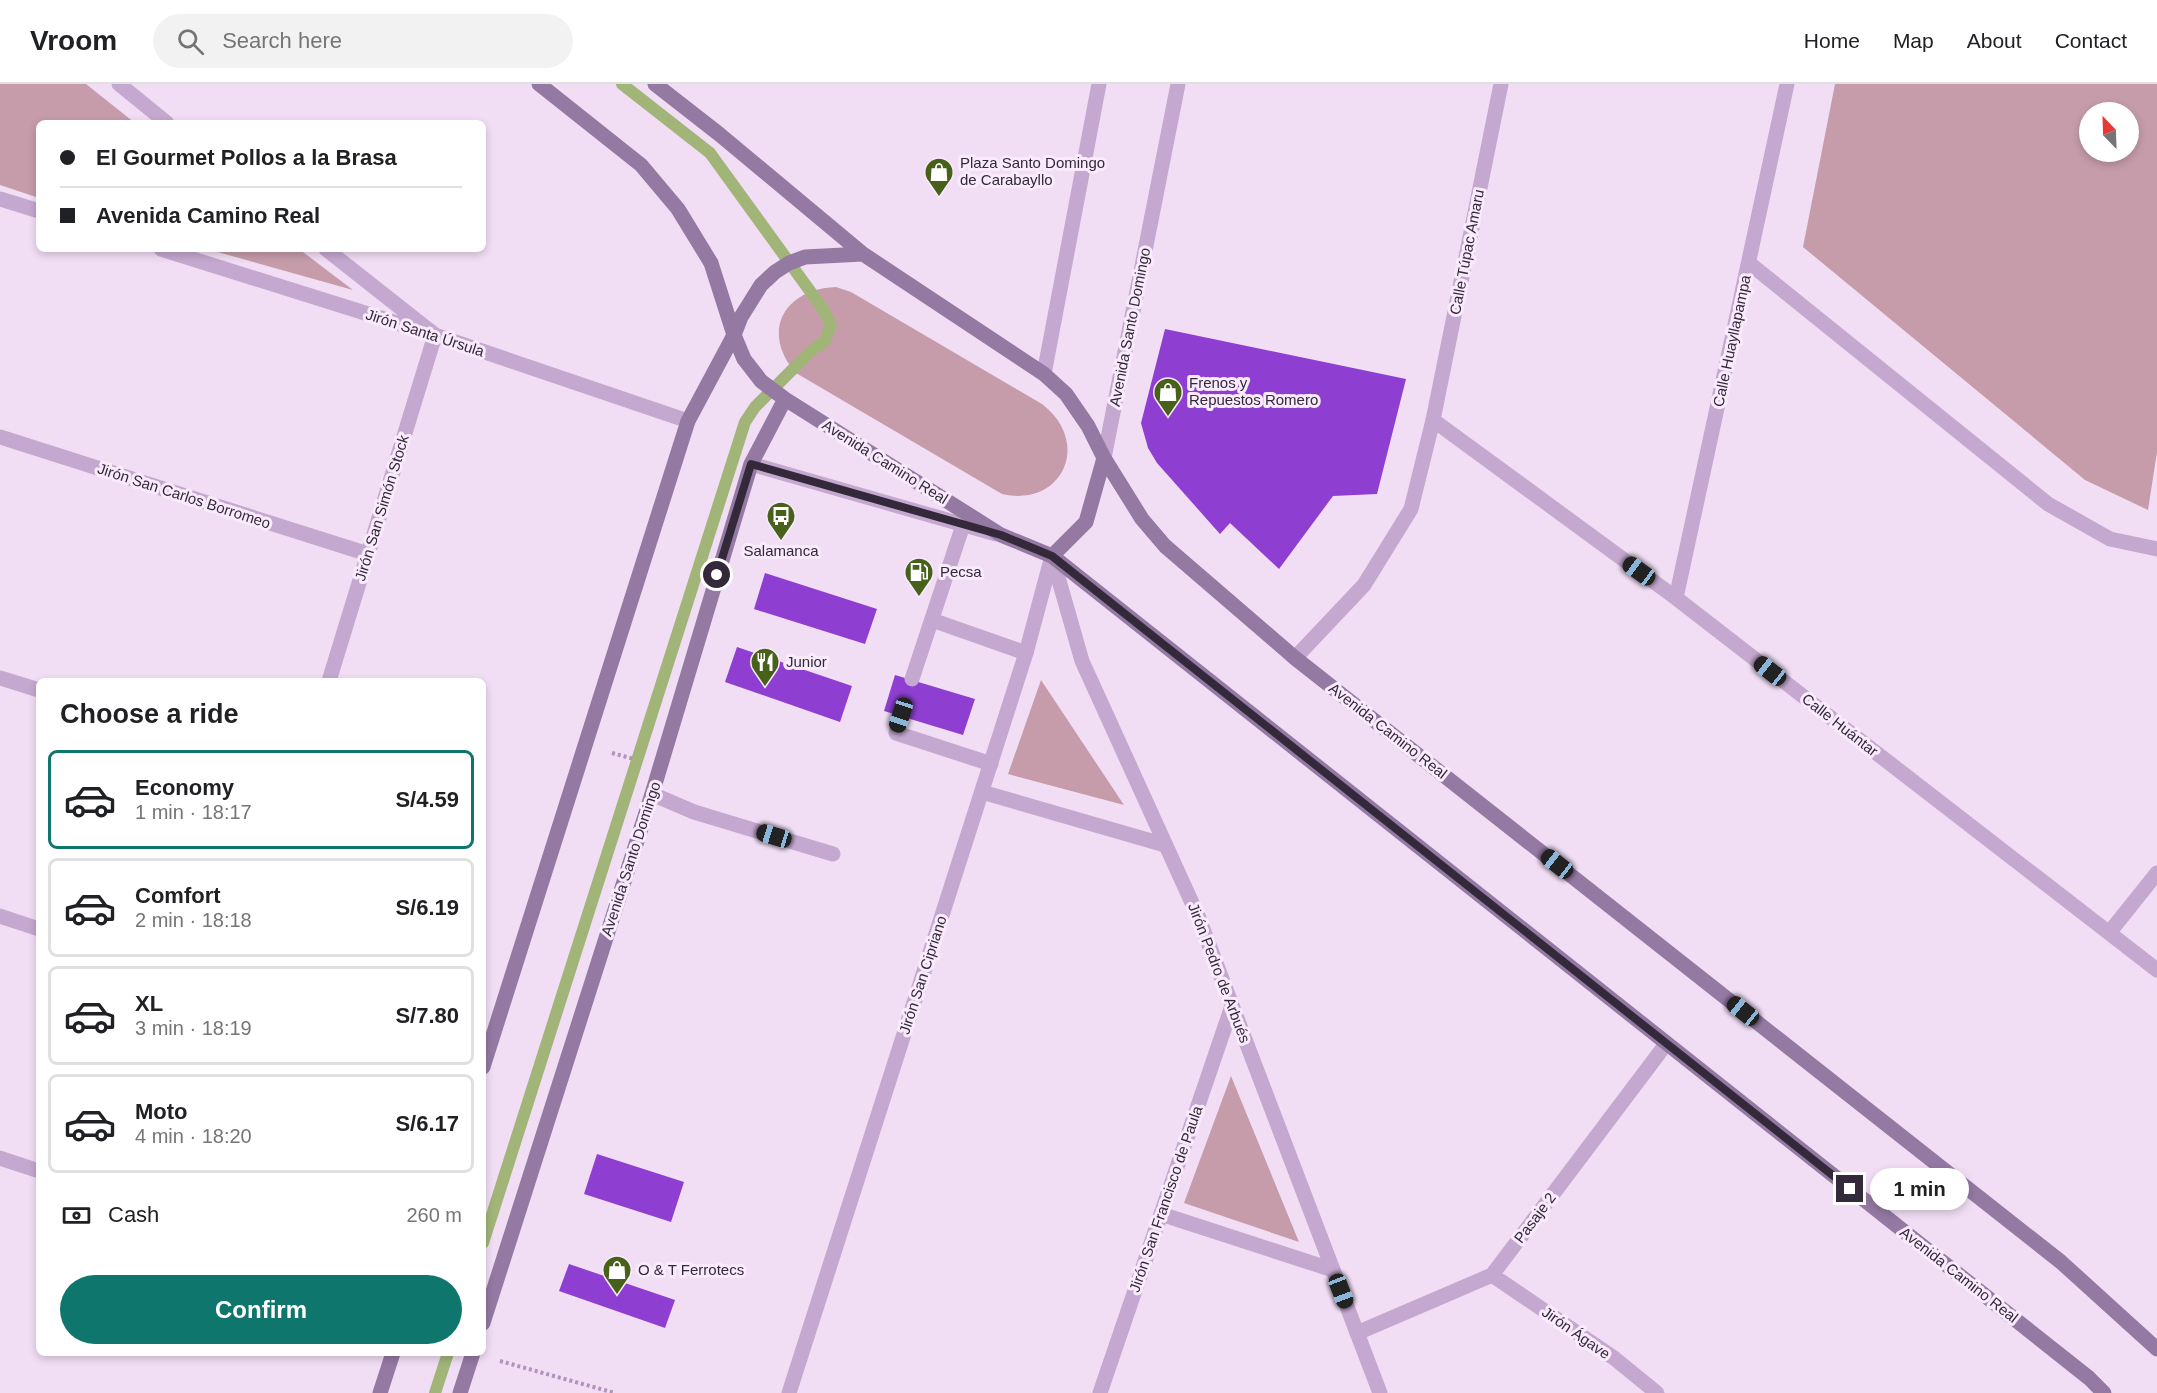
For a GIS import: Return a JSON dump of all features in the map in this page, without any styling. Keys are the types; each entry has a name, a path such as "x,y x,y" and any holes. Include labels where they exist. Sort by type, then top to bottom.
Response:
{"main road":[{"name":"Avenida Camino Real","path":"539,84 641,165 678,209 711,263 744,359 761,381 785,399 1001,535 1052,556 2089,1378 2104,1393"},
{"name":"Avenida Camino Real","path":"655,84 863,254 1044,374 1066,394 1088,426 1104,458 1142,519 1165,546 1295,658 2061,1262 2157,1349"},
{"path":"486,1058 688,421 734,335 748,303 761,285 789,263 805,257 863,254"},
{"name":"Avenida Santo Domingo","path":"486,1314 652,794 751,464 785,399"},
{"name":"Avenida Santo Domingo","path":"1052,556 1086,522 1104,458"},
{"path":"380,1393 392,1356"},
{"path":"460,1393 472,1356"}],"street":[{"path":"119,84 163,120"},
{"path":"1044,374 1099,84"},
{"name":"Avenida Santo Domingo","path":"1104,458 1178,84"},
{"name":"Calle Túpac Amaru","path":"1295,658 1364,585 1411,508 1433,420 1501,84"},
{"name":"Calle Huayllapampa","path":"1677,598 1787,84"},
{"path":"0,199 36,210"},
{"name":"Jirón Santa Úrsula","path":"171,252 435,335 688,421"},
{"path":"330,252 435,335"},
{"path":"1749,263 2048,504 2110,539 2157,549"},
{"name":"Jirón San Simón Stock","path":"330,678 435,335"},
{"name":"Calle Huántar","path":"1433,420 1677,598 2157,970"},
{"name":"Jirón San Carlos Borromeo","path":"0,437 368,554"},
{"path":"751,464 1001,535"},
{"path":"912,680 963,525"},
{"name":"Jirón San Cipriano","path":"789,1393 1026,653 1052,556"},
{"name":"Jirón Pedro de Arbués","path":"1052,556 1082,661 1198,916 1380,1393"},
{"path":"932,620 1026,653"},
{"path":"0,678 36,689"},
{"path":"901,715 896,733 991,764"},
{"path":"982,792 1165,845"},
{"path":"652,794 694,812 833,854"},
{"path":"2109,933 2157,873"},
{"path":"0,916 36,928"},
{"name":"Jirón San Francisco de Paula","path":"1101,1393 1232,1006"},
{"name":"Pasaje 2","path":"1357,1333 1492,1275 1666,1044"},
{"path":"0,1158 36,1170"},
{"path":"1161,1214 1333,1270"},
{"name":"Jirón Ágave","path":"1492,1275 1614,1358 1657,1393"}],"path":[{"path":"586,744 660,767"},
{"path":"484,1356 615,1393"}],"shaded area":[{"path":"0,84 86,84 131,120 36,120 36,197 0,185"},
{"path":"1835,84 2157,84 2157,452 2148,510 2085,480 1803,247"},
{"path":"218,252 303,252 353,290"},
{"path":"836,287 851,292 1042,404 1057,419 1065,436 1067,453 1064,469 1055,482 1041,491 1023,496 1002,494 796,373 785,358 780,343 779,328 783,315 791,304 803,296 818,290"},
{"path":"1041,680 1124,805 1008,774"},
{"path":"1231,1076 1299,1242 1184,1203"}],"building":[{"path":"1165,329 1406,379 1377,494 1333,496 1279,569 1230,523 1220,534 1157,463 1148,448 1141,423"},
{"path":"765,573 877,609 865,644 754,609"},
{"path":"737,647 852,686 840,722 725,682"},
{"path":"895,675 975,699 963,735 884,711"},
{"path":"597,1154 684,1182 671,1222 584,1194"},
{"name":"O & T Ferrotecs","path":"569,1264 675,1300 665,1328 559,1291"}],"waterway":[{"path":"486,1234 745,422 755,407 813,349 824,342 831,325 823,309 710,153 622,84"},
{"path":"435,1393 447,1356"}],"place":[{"name":"Plaza Santo Domingo de Carabayllo","path":"939,198"},
{"name":"Frenos y Repuestos Romero","path":"1168,418"},
{"name":"Salamanca","path":"781,542"},
{"name":"Pecsa","path":"919,598"},
{"name":"Junior","path":"765,688"},
{"name":"O & T Ferrotecs","path":"617,1296"}],"route":[{"path":"717,575 751,464 1001,535 1052,556 1850,1189"}]}
